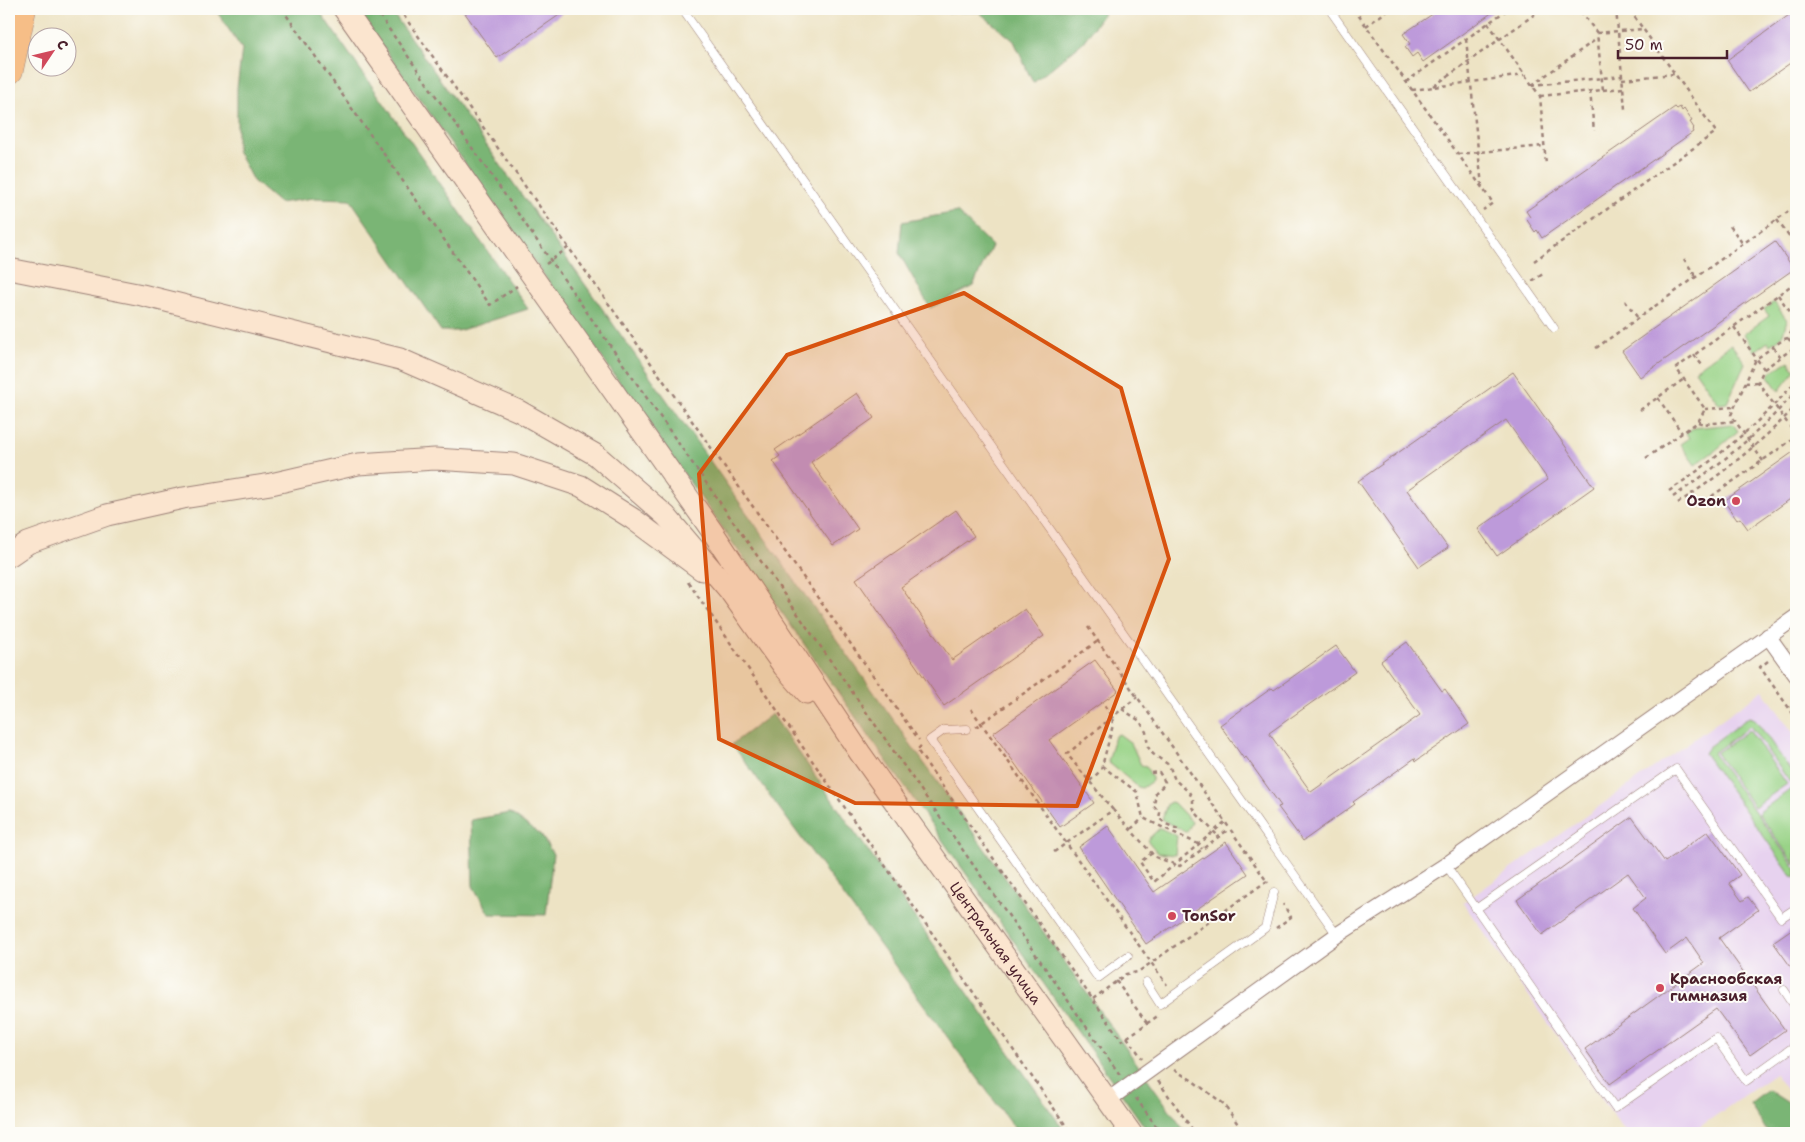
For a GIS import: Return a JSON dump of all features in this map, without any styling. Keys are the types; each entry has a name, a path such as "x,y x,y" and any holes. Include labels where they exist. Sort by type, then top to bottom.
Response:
{"highway":[{"path":"9,70 22,9"}],"main road":[{"path":"344,9 712,531 860,753"},
{"path":"13,270 142,296 400,359 519,411 596,455 666,516 729,590 784,667 860,753"},
{"path":"9,556 28,543 107,515 183,498 271,484 358,464 435,459 514,464 581,486 634,519 729,590"},
{"name":"Центральная улица","path":"860,753 1131,1133"}],"street":[{"path":"1108,1100 1336,935 1446,865 1796,617"},
{"path":"1768,636 1796,675"}],"lane":[{"path":"682,9 1336,935"},
{"path":"1330,10 1554,328"},
{"path":"971,728 944,730 930,740 1098,978 1128,956"},
{"path":"1476,908 1676,769 1781,918 1796,908"},
{"path":"1446,865 1615,1108 1716,1038 1746,1081 1796,1046"},
{"path":"1146,982 1160,1004 1173,995 1265,928 1274,892"},
{"path":"1784,990 1796,1008"}],"path":[{"path":"282,9 490,305"},
{"path":"375,9 1161,1133"},
{"path":"399,9 923,745 916,750 1122,1041 1128,1037 1156,1066 1195,1133"},
{"path":"1354,9 1493,203"},
{"path":"1366,26 1390,9"},
{"path":"1406,82 1508,9"},
{"path":"1434,86 1542,9"},
{"path":"1579,9 1597,33 1603,90"},
{"path":"1616,9 1625,109"},
{"path":"1534,261 1716,132 1629,9"},
{"path":"1488,23 1540,96 1546,165"},
{"path":"1597,33 1643,29"},
{"path":"1532,85 1598,38"},
{"path":"1466,39 1482,188"},
{"path":"1532,85 1602,78 1675,74"},
{"path":"1412,90 1524,75"},
{"path":"1540,96 1623,88"},
{"path":"1590,91 1594,131"},
{"path":"1458,154 1545,146"},
{"path":"1596,348 1796,206"},
{"path":"1777,220 1796,246"},
{"path":"1730,226 1743,244"},
{"path":"1684,259 1696,277"},
{"path":"1705,409 1676,368 1796,282"},
{"path":"1778,295 1796,320"},
{"path":"1625,301 1638,318"},
{"path":"1763,461 1730,415 1756,358 1788,338 1796,324"},
{"path":"1734,327 1764,369"},
{"path":"1758,382 1764,369 1796,348 1788,338"},
{"path":"1773,347 1781,357"},
{"path":"1694,354 1702,365"},
{"path":"1640,410 1684,379"},
{"path":"1669,491 1708,464 1744,434 1796,381"},
{"path":"1745,383 1758,382"},
{"path":"1705,501 1796,436 1758,382"},
{"path":"1673,497 1710,471 1748,440 1796,391"},
{"path":"1658,398 1682,433"},
{"path":"1678,504 1717,477 1753,448 1796,406"},
{"path":"1705,409 1734,407"},
{"path":"1646,458 1698,422 1705,409"},
{"path":"1698,422 1704,424 1734,421"},
{"path":"687,581 1071,1133"},
{"path":"1088,627 1274,892"},
{"path":"971,728 982,724 1098,642"},
{"path":"1137,697 1068,754 1113,810 1156,857 1180,866 1230,829"},
{"path":"1090,781 1101,770 1113,726 1112,717 1104,705"},
{"path":"972,709 1173,995"},
{"path":"1122,709 1140,721 1146,732 1148,747 1153,754 1168,765 1175,780 1189,792 1193,799 1193,807 1196,814 1219,837"},
{"path":"920,754 933,744"},
{"path":"1102,766 1137,792 1143,818"},
{"path":"1151,773 1159,772 1165,782 1156,792 1154,806 1160,813 1159,818 1166,824 1178,829 1176,833"},
{"path":"1054,852 1113,810"},
{"path":"1130,829 1143,818"},
{"path":"1143,818 1198,844 1202,849"},
{"path":"1152,853 1140,862 1154,882 1225,822"},
{"path":"1092,999 1126,974 1138,972 1267,881"},
{"path":"1116,981 1146,1023"},
{"path":"1156,1066 1190,1079 1224,1104 1244,1133"}],"highlighted area":[{"path":"964,293 1121,388 1169,559 1077,806 855,803 719,739 699,474 787,355"}],"shaded area":[{"name":"Краснообская гимназия","path":"1763,690 1796,737 1796,1099 1794,1101 1775,1074 1691,1133 1626,1133 1463,903"}],"green space":[{"path":"215,9 318,9 528,309 458,331 441,331 350,199 314,198 279,203 253,181 237,150 237,88 242,49"},
{"path":"356,9 390,9 1186,1133 1149,1133"},
{"path":"915,9 1100,9 1104,13 1083,42 1033,83 1014,41 979,12 914,13"},
{"path":"957,212 992,246 973,286 930,308 899,253 902,222"},
{"path":"1774,302 1787,320 1782,337 1770,345 1768,342 1755,351 1744,334 1769,316 1764,309"},
{"path":"1731,344 1745,363 1727,403 1719,404 1695,370"},
{"path":"1789,361 1795,370 1779,391 1768,376 1772,371"},
{"path":"1733,424 1738,431 1695,465 1680,444 1689,438 1686,433 1693,428"},
{"path":"772,714 1066,1133 1018,1133 732,744"},
{"path":"1749,717 1755,719 1796,778 1796,791 1750,726 1713,753 1796,869 1796,878 1792,876 1704,753 1708,747"},
{"path":"1749,730 1787,784 1754,807 1716,753"},
{"path":"1119,734 1131,743 1141,765 1146,766 1152,778 1152,781 1142,788 1138,787 1108,762 1115,736"},
{"path":"1791,789 1796,796 1795,865 1758,813"},
{"path":"1171,802 1192,822 1187,832 1162,819 1167,804"},
{"path":"510,813 541,835 553,854 546,915 489,914 473,886 471,820"},
{"path":"1160,828 1177,836 1175,855 1158,853 1147,840"},
{"path":"1768,1090 1796,1108 1796,1133 1768,1133 1750,1104"}],"building":[{"path":"462,9 568,9 497,58"},
{"path":"1440,9 1497,9 1423,62 1417,53 1412,57 1405,47 1410,44 1403,34"},
{"path":"1796,10 1796,59 1749,92 1727,60"},
{"path":"1675,107 1677,109 1680,107 1682,111 1684,109 1692,121 1690,122 1694,128 1693,132 1542,238 1537,230 1535,232 1527,220 1530,217 1526,211"},
{"path":"1775,242 1794,269 1640,377 1622,351"},
{"path":"1513,372 1594,487 1497,556 1478,529 1548,480 1506,420 1407,490 1448,548 1419,567 1358,481"},
{"path":"857,393 874,418 811,462 858,529 833,546 773,461 780,456 775,450"},
{"path":"1796,450 1796,495 1748,529 1740,518 1737,520 1724,501"},
{"path":"956,510 974,536 901,587 952,660 1025,609 1044,636 944,706 856,579"},
{"path":"1407,642 1442,691 1445,689 1469,724 1416,761 1415,758 1353,802 1355,804 1303,841 1278,807 1281,806 1246,757 1244,759 1220,725 1336,646 1355,672 1269,733 1311,792 1420,715 1381,661"},
{"path":"1095,660 1118,691 1049,740 1094,803 1060,827 993,733"},
{"path":"1632,817 1665,862 1708,831 1740,875 1729,883 1742,901 1748,897 1758,910 1719,938 1785,1030 1750,1055 1716,1009 1610,1084 1585,1049 1704,963 1687,938 1665,954 1633,908 1646,898 1628,873 1542,935 1517,900"},
{"path":"1108,826 1154,892 1226,842 1248,874 1146,944 1079,847"},
{"path":"1796,926 1796,974 1773,942"}],"place":[{"name":"Ozon","path":"1736,501"},
{"name":"TonSor","path":"1172,916"},
{"name":"Краснообская гимназия","path":"1660,988"}]}
